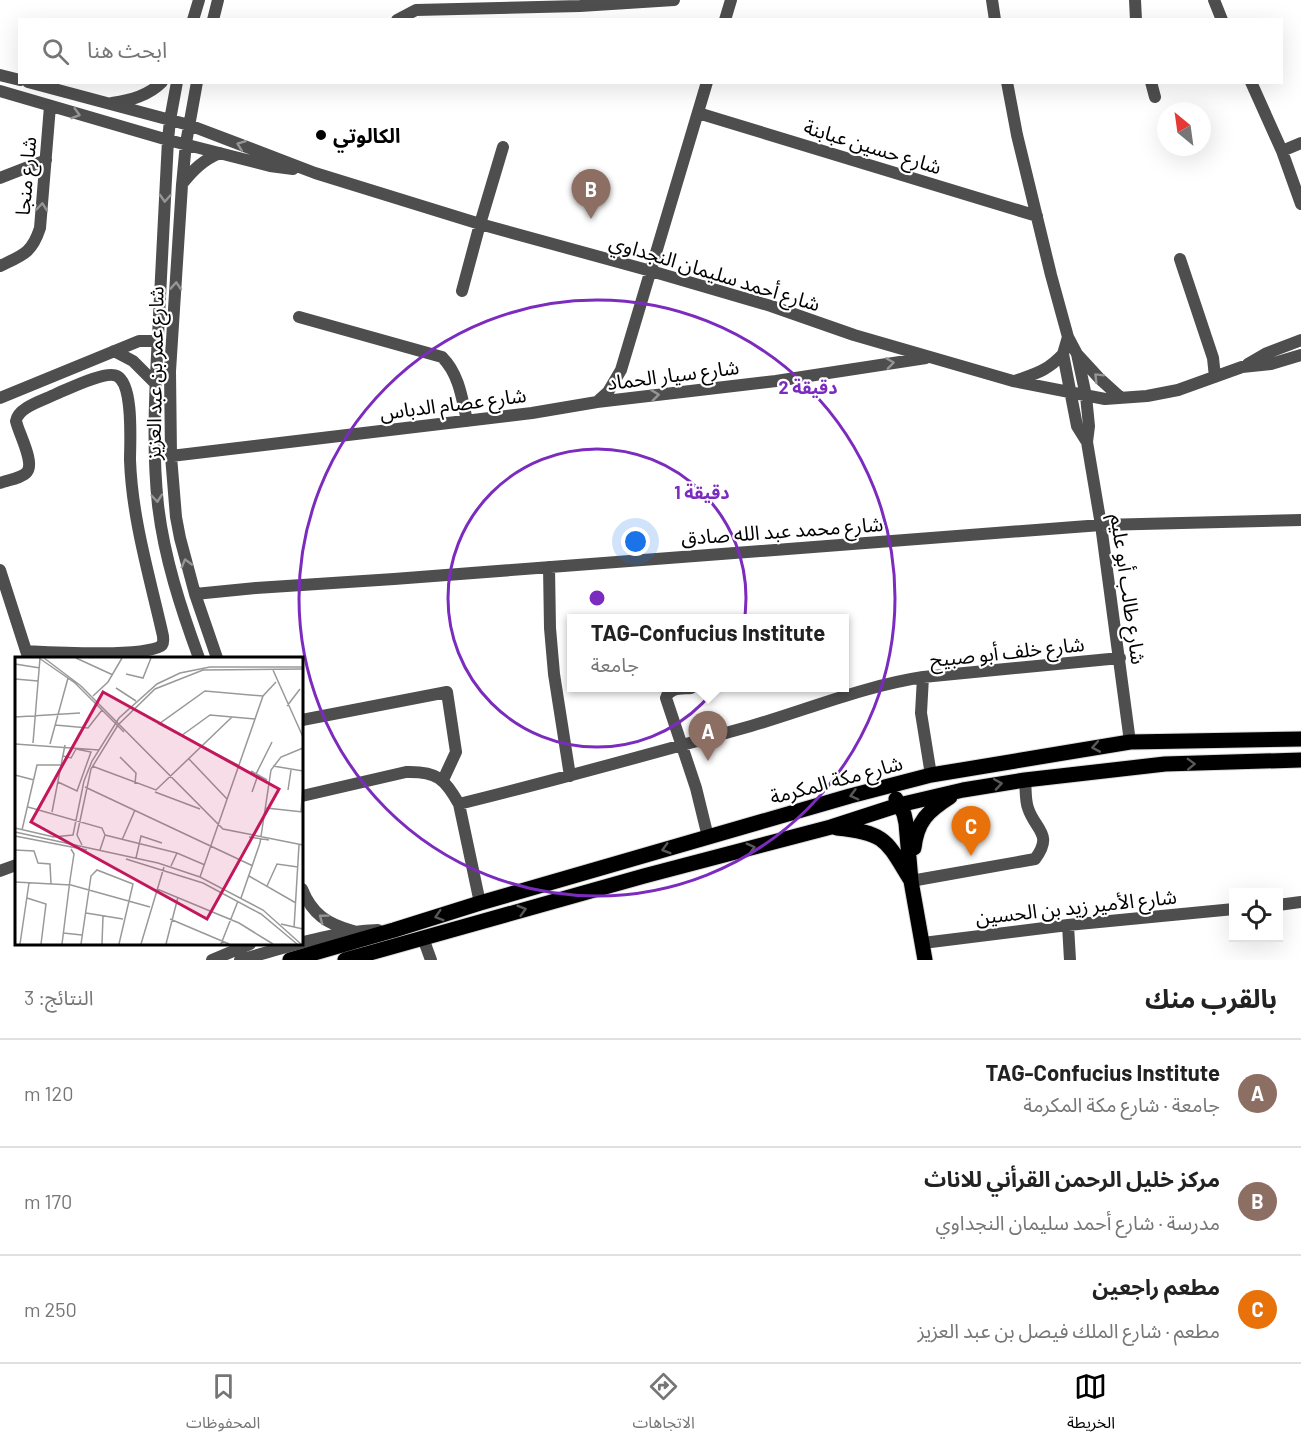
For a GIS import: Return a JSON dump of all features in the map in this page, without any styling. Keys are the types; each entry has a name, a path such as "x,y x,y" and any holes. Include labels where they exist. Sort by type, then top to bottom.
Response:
{"main road":[{"name":"شارع مكة المكرمة","path":"290,960 708,837 931,775 1130,741 1301,739"},
{"path":"345,960 644,876 831,827 900,805 963,790 1025,780 1165,764 1301,760"},
{"path":"885,787 893,795 904,814 908,832 911,881 925,960"},
{"path":"911,881 915,839 923,819 938,805 963,790"},
{"path":"831,827 866,832 881,838 893,851 911,881"}],"street":[{"path":"194,18 199,0"},
{"path":"214,18 218,0"},
{"path":"400,18 417,5 674,0"},
{"path":"726,18 731,0"},
{"path":"992,0 995,18"},
{"path":"1135,0 1136,18"},
{"path":"1214,0 1221,18"},
{"path":"0,75 18,80"},
{"name":"شارع أحمد سليمان النجداوي","path":"35,84 189,125 315,173 480,224 771,306 854,335 1014,381 1105,399 1147,396 1178,390 1242,368"},
{"path":"106,104 144,95 160,84"},
{"name":"شارع عمر بن عبد العزيز","path":"177,84 168,140 155,383 155,437 158,506 172,574 199,657"},
{"name":"شارع عمر بن عبد العزيز","path":"197,84 186,143 182,185 170,371 171,456 176,517 182,547 217,657"},
{"path":"597,402 608,392 621,370 706,84"},
{"name":"شارع طالب أبو عليم","path":"1007,84 1037,216 1068,337 1077,354 1086,396 1089,426 1087,442 1101,525 1130,741"},
{"path":"1152,84 1155,97"},
{"path":"1252,84 1282,151 1301,204"},
{"name":"شارع أحمد سليمان النجداوي","path":"0,91 168,140 270,166 315,173"},
{"name":"شارع منجا","path":"0,266 30,249 40,228 50,106"},
{"name":"شارع حسين عبابنة","path":"698,113 1037,216"},
{"path":"1282,151 1301,143"},
{"path":"462,291 503,147"},
{"path":"182,185 200,164 220,153"},
{"path":"0,178 46,160"},
{"path":"1180,259 1213,358 1215,376"},
{"path":"299,317 442,357 451,366 456,377 467,421"},
{"name":"شارع طالب أبو عليم","path":"1068,337 1064,354 1071,393 1077,426 1087,442"},
{"path":"1242,368 1268,353 1301,339"},
{"path":"0,398 139,341 158,340"},
{"path":"114,351 133,361 155,383"},
{"path":"1014,381 1044,371 1064,354"},
{"path":"1077,354 1121,398"},
{"path":"1242,368 1271,364 1301,355"},
{"name":"شارع سيار الحماد","path":"597,402 776,381 932,357"},
{"path":"0,483 22,475 30,466 16,421 19,413 99,377 117,376 127,396 130,413 130,462 141,542 163,636 162,645 155,649 132,651 27,655 0,570"},
{"name":"شارع عصام الدباس","path":"171,456 532,413 597,402"},
{"name":"شارع محمد عبد الله صادق","path":"195,594 1101,525 1301,520"},
{"path":"549,567 550,628 554,674 570,776"},
{"name":"شارع خلف أبو صبيح","path":"931,775 921,712 923,677 1120,658"},
{"path":"459,804 570,776 787,715 866,689 923,677"},
{"path":"303,720 447,692 456,752 443,780"},
{"path":"669,692 666,698 696,788 708,837"},
{"path":"303,796 406,772 421,771 443,780 452,790 459,804 480,903"},
{"path":"911,881 1035,859 1042,850 1043,834 1028,808 1025,780"},
{"path":"0,871 15,866"},
{"path":"303,891 309,904 323,919 337,927 357,932"},
{"path":"1283,904 1301,902"},
{"name":"شارع الأمير زيد بن الحسين","path":"923,943 1068,925 1229,909"},
{"path":"1068,925 1070,960"},
{"name":"شارع مكة المكرمة","path":"303,943 357,932 394,930"},
{"path":"423,938 431,960"},
{"path":"372,960 404,944"},
{"path":"212,960 248,945"},
{"name":"شارع مكة المكرمة","path":"240,960 296,945"}],"place":[{"name":"الكالوتي","path":"321,135"},
{"name":"مركز خليل الرحمن القرأني للاناث","path":"591,219"},
{"name":"TAG-Confucius Institute","path":"708,761"},
{"name":"مطعم راجعين","path":"971,856"}]}
